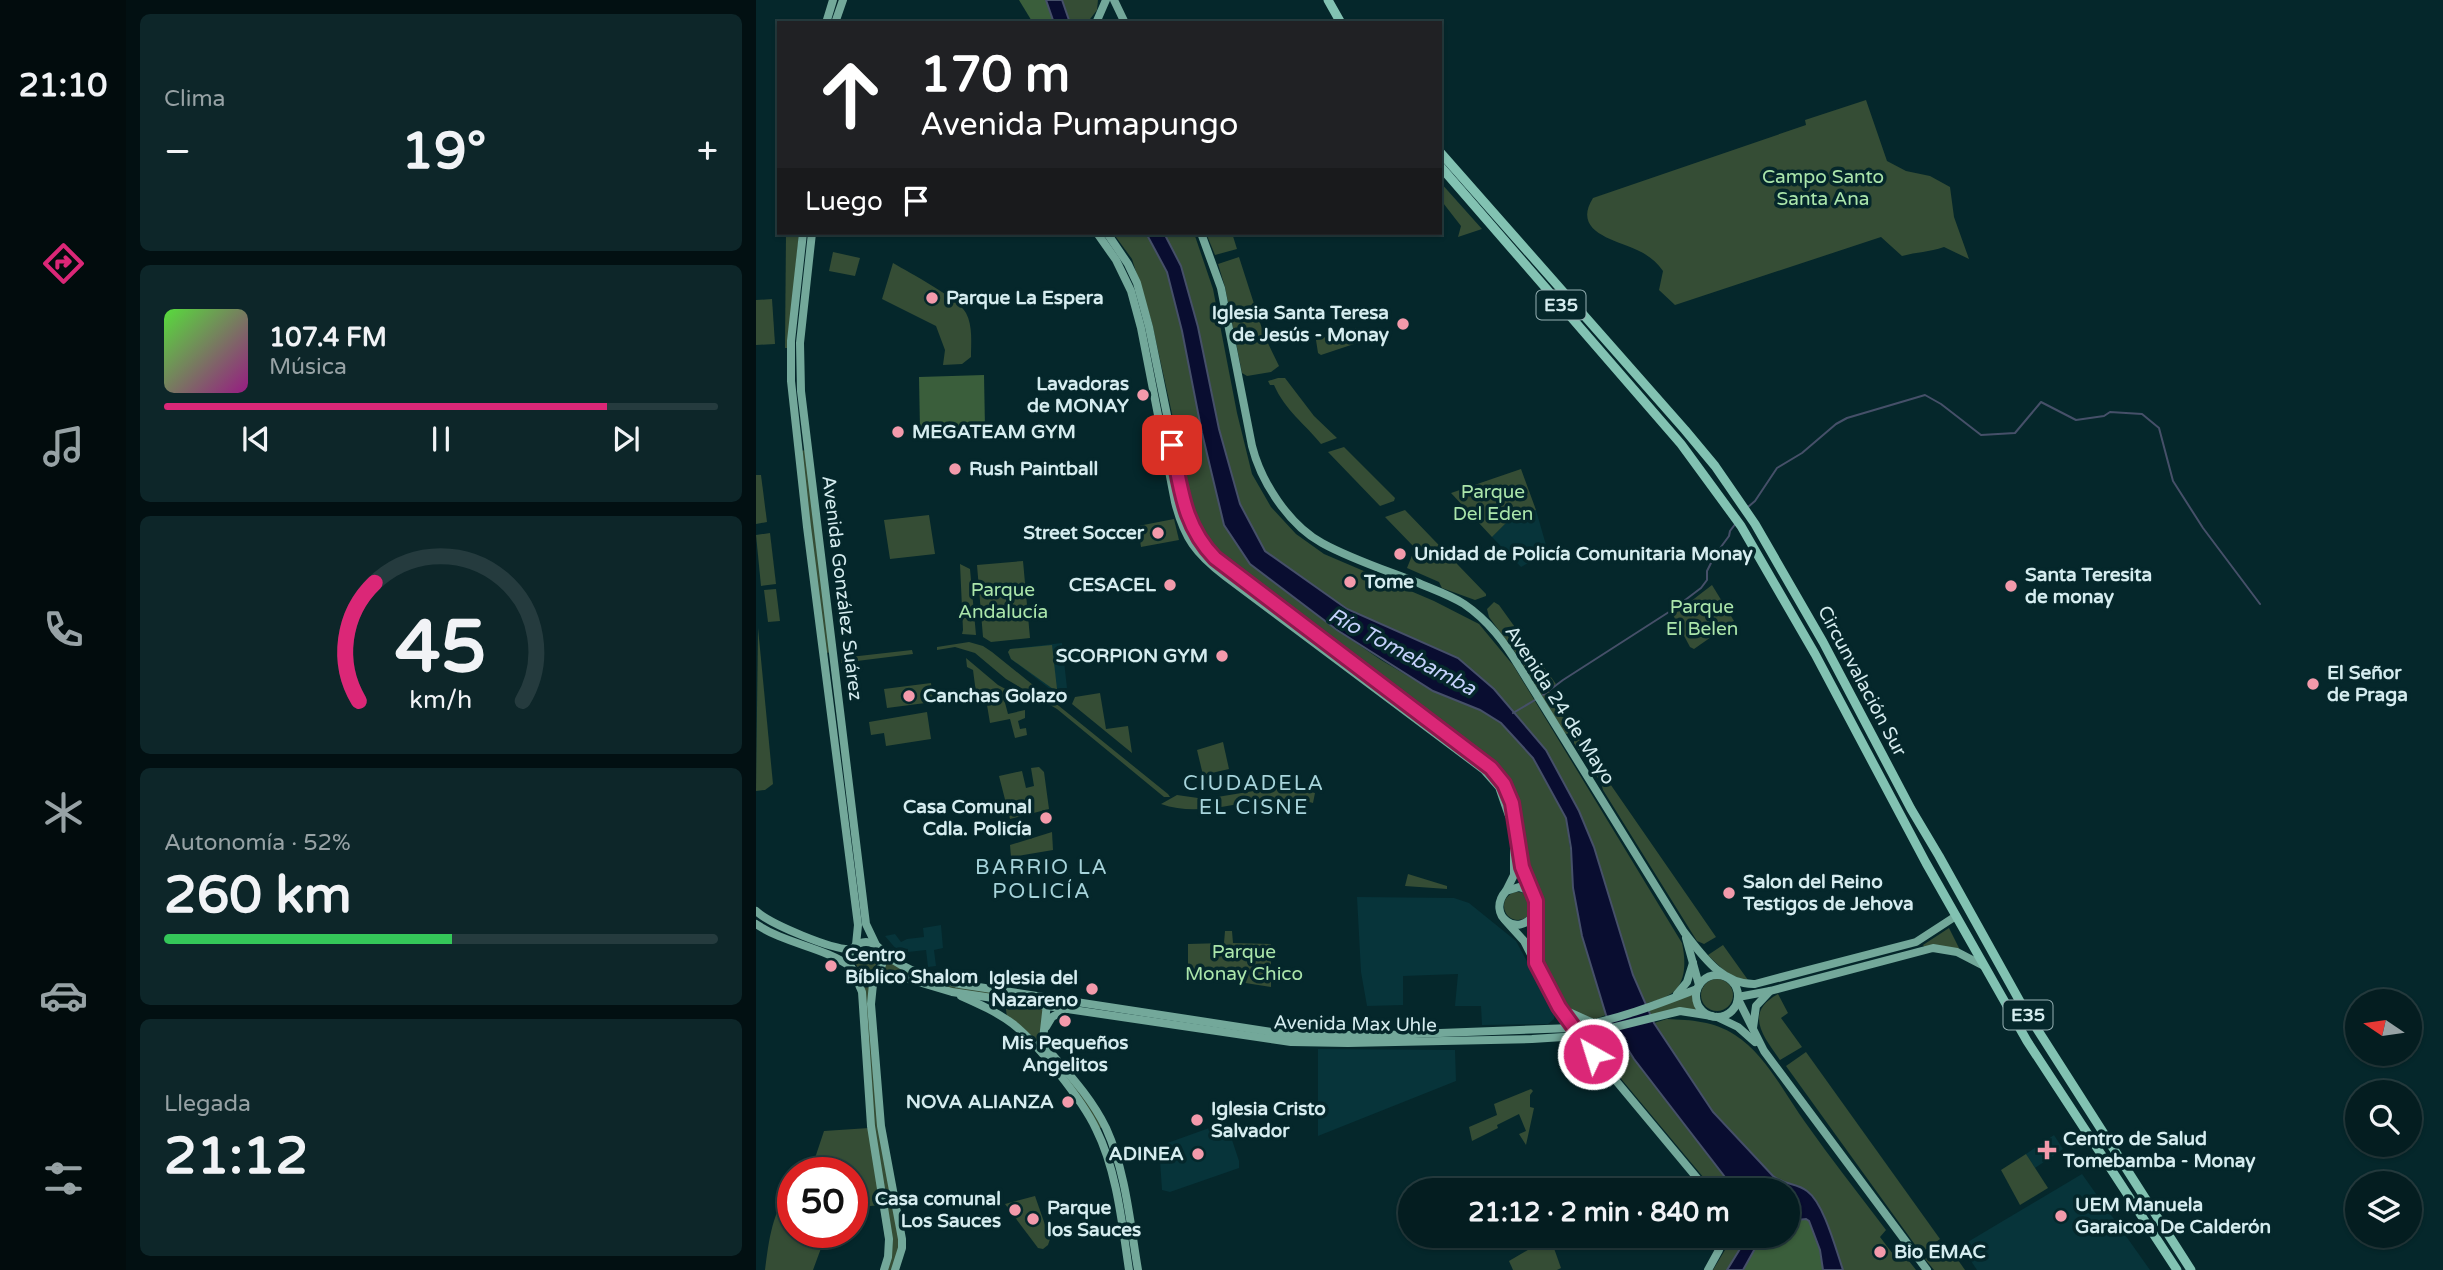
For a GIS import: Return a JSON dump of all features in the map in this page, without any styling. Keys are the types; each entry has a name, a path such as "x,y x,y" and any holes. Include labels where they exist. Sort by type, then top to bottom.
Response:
{"highway":[{"path":"1328,0 1340,21"},
{"name":"Circunvalación Sur","path":"1442,154 1685,430 1715,466 1755,524 1823,642 1911,809 2022,1007 2191,1270"},
{"name":"Circunvalación Sur","path":"1442,168 1644,401 1715,489 1756,550 1984,966 2044,1068 2177,1270"}],"main road":[{"path":"827,21 833,0"},
{"path":"836,21 843,0"},
{"path":"1097,21 1106,0"},
{"path":"1114,0 1124,21"},
{"name":"Avenida González Suárez","path":"803,235 791,341 791,381 858,925 854,947"},
{"name":"Avenida González Suárez","path":"812,235 800,343 800,374 866,924 877,946"},
{"path":"1098,235 1112,253 1131,290 1175,502 1188,539 1206,562 1493,778 1507,805 1515,855 1514,875 1499,905 1500,914 1518,932 1572,1028 1697,1178"},
{"path":"1108,235 1138,283 1185,508 1193,531 1215,558 1491,768 1504,784 1512,803 1522,867 1536,901 1536,963"},
{"name":"Avenida 24 de Mayo","path":"1202,235 1221,288 1255,457 1272,492 1300,526 1323,544 1450,597 1476,613 1497,634 1534,689 1684,932 1713,967 1727,976"},
{"path":"1506,891 1519,887 1531,891"},
{"path":"1505,920 1511,924 1522,925 1532,919 1536,910"},
{"path":"756,911 784,928 839,948 854,947 866,942 877,946 883,961 874,974 871,996 881,1126 902,1239 895,1270"},
{"path":"1918,947 1956,916"},
{"path":"756,924 779,937 839,960 864,976 874,974"},
{"name":"Avenida 24 de Mayo","path":"1684,932 1698,987"},
{"name":"Avenida Max Uhle","path":"877,946 891,960 910,971 1004,995 1292,1035 1387,1035 1599,1027 1667,1014 1689,1012 1714,1016"},
{"path":"854,947 849,957 862,992 871,1126 889,1239 884,1270"},
{"path":"1764,1051 1738,1027 1700,1007 1697,1000 1698,987 1709,976 1718,974 1738,983 1755,984 1849,965 1918,947 1952,950 1984,966"},
{"path":"1666,1002 1683,988 1693,962"},
{"path":"1738,998 1770,991 1849,965"},
{"name":"Avenida Max Uhle","path":"874,974 895,975 952,992 1004,995"},
{"path":"1727,976 1734,983 1738,998 1764,1051 1927,1270"},
{"name":"Avenida Max Uhle","path":"1047,1002 1067,1009 1291,1042 1532,1039 1578,1036 1698,987"},
{"path":"1753,1031 1756,1006 1770,991"},
{"path":"952,992 1006,1019 1026,1035 1080,1102 1097,1129 1110,1167 1129,1270"},
{"path":"1004,995 1006,1019"},
{"path":"1714,1016 1731,1012 1738,998"},
{"path":"1047,1002 1043,1032 1045,1046 1084,1092 1108,1134 1118,1164 1138,1270"},
{"path":"1559,1007 1599,1027 1592,1044 1593,1054"},
{"path":"1043,1032 1052,1017 1067,1009"},
{"path":"1707,1270 1720,1248"}],"shaded area":[{"path":"1536,510 1548,552 1521,567 1492,537 1510,519"},
{"path":"1062,643 1067,688 1050,689 1011,659 1008,652 1010,649"},
{"path":"1357,897 1454,898 1469,903 1516,941 1555,1013 1554,1019 1548,1024 1482,1025 1481,1006 1455,1006 1458,974 1403,976 1403,1005 1367,1006 1361,972"},
{"path":"941,925 943,948 934,950 936,966 928,967 926,950 897,950 885,936 895,934 901,942 924,937 923,928"},
{"path":"1318,1049 1455,1050 1456,1081 1318,1136"},
{"name":"ADINEA","path":"1226,1122 1239,1168 1170,1192 1162,1190 1159,1146"},
{"name":"Centro de Salud Tomebamba - Monay","path":"2054,1135 2063,1149 2035,1168 2026,1154"},
{"name":"UEM Manuela Garaicoa De Calderón","path":"2082,1174 2150,1270 1977,1270 1961,1246"}],"green space":[{"path":"1019,0 1046,0 1053,21 1032,21"},
{"path":"1062,0 1098,0 1097,10 1089,21 1069,21"},
{"name":"Campo Santo Santa Ana","path":"1866,100 1887,161 1906,171 1930,176 1950,187 1954,217 1969,259 1944,247 1902,256 1881,237 1675,305 1659,290 1663,271 1655,261 1599,233 1588,219 1593,198 1806,125 1805,120"},
{"path":"1442,184 1482,229 1458,237 1461,226 1442,202"},
{"path":"786,235 799,235 788,348 785,348"},
{"path":"1114,235 1147,235 1167,272 1182,331 1202,433 1250,564 1381,660 1433,691 1480,710 1501,723 1533,758 1566,818 1582,936 1606,1015 1595,1019 1574,1012 1555,991 1543,961 1542,901 1523,846 1517,802 1493,766 1440,720 1229,561 1202,532 1193,509 1152,323 1132,259"},
{"path":"1165,235 1195,235 1213,289 1252,474 1271,507 1296,534 1324,554 1434,601 1479,624 1513,665 1682,943 1684,973 1674,992 1645,1004 1633,975 1594,847 1579,811 1546,750 1494,689 1458,658 1347,609 1265,552 1240,505 1219,429 1181,266"},
{"path":"1207,235 1233,235 1237,249 1215,255"},
{"path":"833,252 860,258 855,276 829,271"},
{"path":"1239,257 1264,335 1279,366 1271,372 1247,376 1242,373 1218,264"},
{"name":"Parque La Espera","path":"893,263 944,293 966,313 971,329 971,357 962,364 943,365 945,350 936,326 882,299"},
{"path":"772,299 775,344 756,345 756,300"},
{"path":"1358,329 1360,342 1321,355 1318,353 1316,340"},
{"path":"984,375 985,428 920,430 919,377"},
{"path":"1285,378 1314,416 1337,438 1321,444 1289,409 1274,385 1270,385 1268,381"},
{"path":"1344,447 1395,498 1394,501 1380,506 1328,452"},
{"path":"808,450 835,652 824,653 798,451"},
{"name":"Parque Del Eden","path":"1521,469 1536,510 1510,519 1492,537 1451,493"},
{"path":"756,475 761,475 767,522 756,524"},
{"path":"1405,510 1486,596 1475,600 1442,588 1439,582 1407,568 1415,548 1385,517"},
{"path":"929,515 935,554 890,559 884,520"},
{"name":"Street Soccer","path":"1174,519 1179,540 1141,547 1138,526"},
{"path":"770,533 776,584 761,586 756,535"},
{"name":"Parque Andalucía","path":"1023,561 1030,638 991,642 983,637 977,565"},
{"path":"960,564 970,569 976,635 962,634"},
{"name":"Parque El Belen","path":"1712,585 1734,621 1694,649 1690,647 1673,615"},
{"path":"776,589 780,621 768,622 764,590"},
{"path":"1494,602 1499,605 1556,684 1548,690 1572,730 1570,733 1566,734 1562,730 1518,656 1489,617 1487,609"},
{"path":"758,628 773,784 765,790 756,791"},
{"path":"969,642 992,652 1170,797 1164,797 1057,709 1006,679 975,653 955,647 937,650 937,647"},
{"path":"1052,645 1057,689 1053,689 1011,659 1008,652 1010,649"},
{"path":"912,650 913,654 841,663 841,658"},
{"path":"966,658 998,685 1017,695 1004,699 1008,714 1025,710 1025,718 1018,721 1020,729 1026,728 1027,735 1015,738 1010,719 990,723 985,693 976,693 973,670 967,667"},
{"name":"Canchas Golazo","path":"931,683 933,702 887,708 884,689"},
{"path":"1100,693 1106,729 1128,726 1132,753 1072,704 1075,697"},
{"path":"927,712 931,739 886,746 884,733 871,735 869,722"},
{"path":"1577,736 1716,937 1704,944 1697,941 1574,743"},
{"path":"1223,742 1229,769 1203,775 1197,750"},
{"path":"1039,767 1044,772 1049,809 1010,819 999,776 1022,771 1026,788 1034,786 1031,768"},
{"path":"1272,788 1292,788 1315,793 1313,803 1275,799 1199,809 1161,804 1177,795 1205,799"},
{"path":"1052,832 1053,850 1011,857 1010,845"},
{"path":"1408,874 1447,886 1447,889 1405,886"},
{"path":"1518,892 1528,896 1532,906 1528,916 1518,920 1508,916 1504,906 1508,896"},
{"path":"1949,928 1965,960 1952,953 1925,948 1923,945"},
{"name":"Parque Monay Chico","path":"1225,931 1232,931 1233,943 1271,944 1271,987 1188,974 1188,944 1224,943"},
{"path":"1723,945 1748,980 1731,975 1708,955"},
{"path":"866,949 874,952 877,960 874,968 866,971 858,968 855,960 858,952"},
{"path":"883,957 910,971 1005,991 1004,1000 888,974 859,982 856,973 870,976 878,971"},
{"path":"1717,979 1728,984 1733,995 1728,1006 1717,1011 1706,1006 1701,995 1706,984"},
{"path":"871,987 878,1097 902,1239 895,1270 884,1270 888,1257 880,1205 868,1206 868,1157 815,1157 824,1131 869,1128 861,988"},
{"path":"1694,991 1695,1002 1702,1012 1695,1011 1582,1034 1579,1030"},
{"path":"1778,994 1788,1013 1781,1018 1802,1047 1780,1060 1763,1034 1759,1017 1767,1001"},
{"path":"1005,1001 1045,1007 1041,1038 1105,1126 1097,1129 1080,1103 1007,1018"},
{"path":"1667,1019 1711,1024 1746,1043 1774,1075 1797,1111 1886,1230 1880,1237 1896,1258 1902,1252 1916,1270 1843,1270 1825,1219 1800,1187 1800,1178 1773,1176 1713,1112 1654,1023"},
{"path":"1617,1031 1634,1059 1726,1178 1704,1178 1602,1056 1601,1046 1608,1034"},
{"path":"1806,1052 1940,1239 1921,1253 1786,1066"},
{"path":"1531,1089 1533,1091 1530,1095 1530,1107 1534,1108 1526,1145 1519,1134 1526,1131 1519,1114 1472,1141 1469,1127 1497,1115 1494,1104"},
{"path":"2026,1154 2048,1188 2020,1205 2001,1170"},
{"path":"1035,1196 1050,1239 1043,1249 1038,1248 1005,1204"},
{"path":"777,1212 777,1248 821,1248 813,1270 765,1270"},
{"path":"1806,1218 1816,1235 1823,1270 1743,1270 1755,1248 1800,1248 1800,1220"},
{"path":"1946,1243 1965,1270 1934,1270 1925,1259"},
{"path":"1531,1248 1554,1248 1561,1268 1513,1270 1509,1261"},
{"path":"1741,1248 1727,1270 1713,1270 1725,1250"}],"water":[{"path":"1046,0 1062,0 1069,21 1053,21"},
{"name":"Río Tomebamba","path":"1147,235 1165,235 1181,266 1198,327 1219,429 1240,504 1265,551 1347,609 1458,658 1494,689 1546,750 1579,811 1594,847 1633,975 1654,1023 1713,1112 1777,1178 1726,1178 1634,1059 1606,1015 1582,936 1573,888 1566,818 1533,758 1501,723 1480,710 1433,691 1337,630 1250,564 1224,525 1167,272"},
{"path":"1800,1187 1813,1197 1819,1206 1843,1270 1823,1270 1820,1250 1806,1219 1800,1220"},
{"path":"1741,1248 1755,1248 1743,1270 1727,1270"}],"waterway":[{"path":"1748,507 1777,468 1802,453 1836,424 1847,418 1925,395 1981,435 2015,433 2041,402 2076,420 2104,416 2110,412 2142,414 2159,428 2173,481 2203,528 2260,604"},
{"path":"1543,695 1701,588 1707,580 1707,571 1715,555 1736,523"},
{"path":"1513,713 1535,700"}],"place":[{"name":"Parque La Espera","path":"932,298"},
{"name":"Iglesia Santa Teresa de Jesús - Monay","path":"1403,324"},
{"name":"Lavadoras de MONAY","path":"1143,395"},
{"name":"MEGATEAM GYM","path":"898,432"},
{"name":"Rush Paintball","path":"955,469"},
{"name":"Street Soccer","path":"1158,533"},
{"name":"Unidad de Policía Comunitaria Monay","path":"1400,554"},
{"name":"Tome","path":"1350,582"},
{"name":"CESACEL","path":"1170,585"},
{"name":"Santa Teresita de monay","path":"2011,586"},
{"name":"SCORPION GYM","path":"1222,656"},
{"name":"El Señor de Praga","path":"2313,684"},
{"name":"Canchas Golazo","path":"909,696"},
{"name":"Casa Comunal Cdla. Policía","path":"1046,818"},
{"name":"Salon del Reino Testigos de Jehova","path":"1729,893"},
{"name":"Centro Bíblico Shalom","path":"831,966"},
{"name":"Iglesia del Nazareno","path":"1092,989"},
{"name":"Mis Pequeños Angelitos","path":"1065,1021"},
{"name":"NOVA ALIANZA","path":"1068,1102"},
{"name":"Iglesia Cristo Salvador","path":"1197,1120"},
{"name":"Centro de Salud Tomebamba - Monay","path":"2047,1150"},
{"name":"ADINEA","path":"1198,1154"},
{"name":"Casa comunal Los Sauces","path":"1015,1210"},
{"name":"UEM Manuela Garaicoa De Calderón","path":"2061,1216"},
{"name":"Parque los Sauces","path":"1033,1219"},
{"name":"Bio EMAC","path":"1880,1252"}],"district":[{"name":"CIUDADELA EL CISNE","path":"1254,795"},
{"name":"BARRIO LA POLICÍA","path":"1042,879"}],"route":[{"path":"1172,445 1185,508 1193,531 1204,547 1491,768 1504,784 1512,803 1522,867 1537,906 1536,963 1572,1028 1593,1054"}]}
